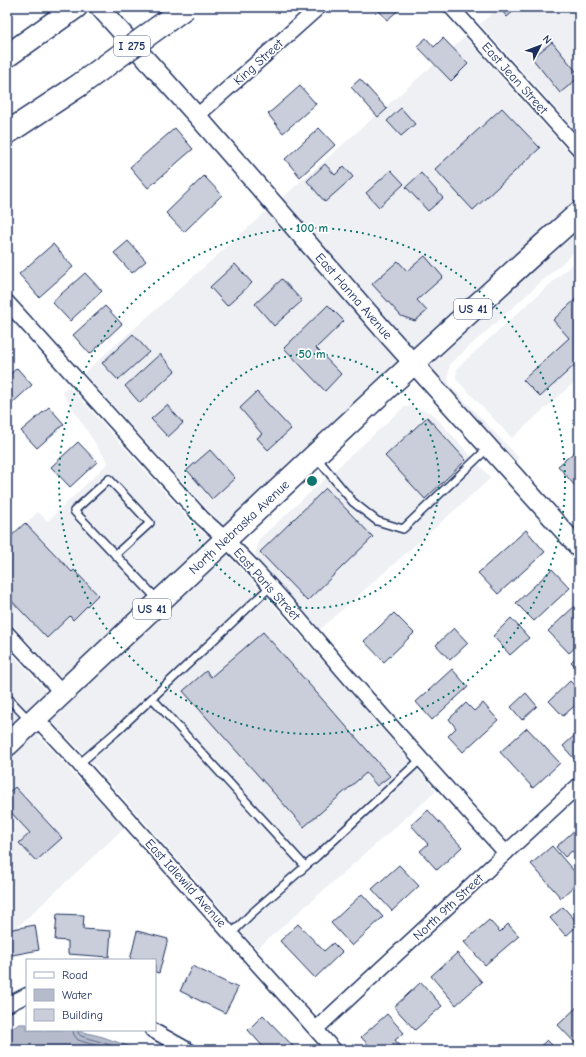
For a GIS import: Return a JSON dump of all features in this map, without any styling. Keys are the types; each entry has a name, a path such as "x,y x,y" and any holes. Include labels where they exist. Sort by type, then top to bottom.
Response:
{"main road":[{"path":"7,56 35,38 76,7"},
{"name":"I 275","path":"7,133 78,86 186,7"},
{"name":"North Nebraska Avenue","path":"7,745 413,363 579,213"}],"street":[{"name":"East Hanna Avenue","path":"99,7 198,116 413,363 578,545"},
{"name":"King Street","path":"198,116 320,7"},
{"name":"East Jean Street","path":"451,7 579,149"},
{"name":"East Paris Street","path":"7,302 202,518 226,539 271,586 420,760 506,853"},
{"path":"7,633 62,693"},
{"name":"East Idlewild Avenue","path":"33,720 79,764 334,1050"},
{"name":"North 9th Street","path":"316,1029 579,785"},
{"path":"7,1005 26,996"},
{"path":"154,1031 188,1050"}],"lane":[{"path":"315,455 353,502 377,521 402,529 489,448"},
{"path":"115,555 150,523 109,479 74,511 115,555 159,602"},
{"path":"79,764 116,732 271,586"},
{"path":"7,697 33,720"},
{"path":"152,698 305,866"},
{"path":"231,934 420,760"}],"shaded area":[{"path":"499,7 579,7 579,134 480,24"},
{"path":"465,37 579,164 579,203 415,350 282,198"},
{"path":"267,211 400,364 226,527 209,511 84,373"},
{"path":"579,226 579,248 450,364 448,379 450,385 519,458 515,462 426,363"},
{"path":"579,258 579,378 512,438 456,379 457,368"},
{"path":"69,386 194,525 212,540 63,680 7,619 7,540 38,512 48,521 108,463 62,392"},
{"path":"404,407 414,407 432,413 491,478 318,631 255,555 259,539"},
{"path":"225,552 263,593 436,791 257,949 87,757 49,718"},
{"path":"7,648 49,694 7,733"},
{"path":"34,731 124,828 7,937 7,757"}],"water":[{"path":"19,1024 26,1024 26,1031 79,1031 103,1037 139,1050 7,1050 7,1032"}],"building":[{"path":"376,7 402,7 387,20"},
{"path":"499,7 518,7 507,17"},
{"path":"426,38 434,47 443,38 468,64 451,81 417,46"},
{"path":"552,42 579,75 579,77 560,93 532,58"},
{"path":"360,79 387,109 378,117 351,87"},
{"path":"300,86 316,104 283,133 268,114"},
{"path":"401,108 415,124 401,136 387,121"},
{"path":"502,108 540,148 473,210 435,169"},
{"path":"175,128 193,149 148,188 130,167"},
{"path":"319,128 335,145 300,177 285,159"},
{"path":"325,164 335,175 344,166 353,177 325,202 307,181"},
{"path":"391,170 404,184 379,207 366,193"},
{"path":"421,173 443,198 428,211 406,187"},
{"path":"204,176 222,195 184,232 166,213"},
{"path":"128,241 146,261 132,273 114,253"},
{"path":"53,244 73,267 39,297 19,274"},
{"path":"425,256 443,277 417,300 427,311 415,321 401,316 372,284 398,261 407,271"},
{"path":"235,264 252,283 227,306 210,287"},
{"path":"85,273 102,291 70,321 52,302"},
{"path":"282,279 302,301 274,326 255,304"},
{"path":"579,296 579,344 577,347 579,349 579,361 540,397 523,380 569,338 553,320"},
{"path":"328,305 344,321 316,348 341,374 325,391 284,348"},
{"path":"105,306 122,324 90,354 73,335"},
{"path":"133,334 149,352 118,380 102,363"},
{"path":"160,354 175,371 140,403 125,386"},
{"path":"17,368 32,385 7,408 7,377"},
{"path":"257,392 291,429 268,450 257,438 262,434 240,408"},
{"path":"167,405 183,423 168,437 151,419"},
{"path":"49,407 64,424 37,448 21,431"},
{"path":"427,417 466,460 425,499 385,456"},
{"path":"78,442 97,462 70,487 51,467"},
{"path":"579,448 579,483 575,486 558,466"},
{"path":"210,450 235,478 212,499 187,470"},
{"path":"326,488 373,537 307,601 260,552"},
{"path":"25,523 72,572 74,570 98,595 73,620 70,616 47,638 7,596 7,540"},
{"path":"526,530 545,552 498,594 478,573"},
{"path":"552,569 570,588 534,621 516,603"},
{"path":"579,602 579,644 569,653 548,631"},
{"path":"394,613 414,633 384,662 364,641"},
{"path":"511,618 529,638 510,655 493,636"},
{"path":"454,628 468,643 450,660 436,645"},
{"path":"263,632 390,776 377,786 366,773 304,827 183,691 206,671 211,677"},
{"path":"579,654 579,670 571,662"},
{"path":"452,669 468,687 432,720 416,702"},
{"path":"570,681 579,690 579,702 563,716 549,701"},
{"path":"526,693 537,706 522,720 511,707"},
{"path":"466,703 474,711 483,703 498,720 463,752 448,736 456,728 449,719"},
{"path":"527,728 560,763 533,788 500,752"},
{"path":"576,734 579,738 579,758 576,761 563,746"},
{"path":"15,787 62,838 36,861 19,843 30,833 7,808 7,794"},
{"path":"428,810 462,847 437,870 420,851 428,844 411,825"},
{"path":"579,826 579,858 572,851 565,857 556,847"},
{"path":"552,846 579,877 579,881 561,898 531,864"},
{"path":"399,865 419,886 392,911 372,889"},
{"path":"362,894 383,917 352,946 331,923"},
{"path":"563,907 579,924 566,936 550,918"},
{"path":"57,914 84,915 83,929 111,931 109,957 68,954 68,941 55,940"},
{"path":"489,920 500,932 508,924 519,936 485,965 464,942"},
{"path":"298,924 324,951 333,943 342,952 315,978 280,941"},
{"path":"35,925 39,950 7,956 7,930"},
{"path":"137,931 168,939 159,973 156,972 156,959 130,959"},
{"path":"457,953 482,982 456,1005 431,976"},
{"path":"192,966 238,988 225,1013 180,991"},
{"path":"421,982 442,1006 415,1030 394,1007"},
{"path":"578,1006 579,1007 579,1047 558,1025"},
{"path":"387,1014 404,1033 395,1040 404,1050 373,1050 361,1037"},
{"path":"263,1015 294,1047 291,1050 266,1050 248,1030"},
{"path":"547,1040 557,1050 536,1050"}]}
